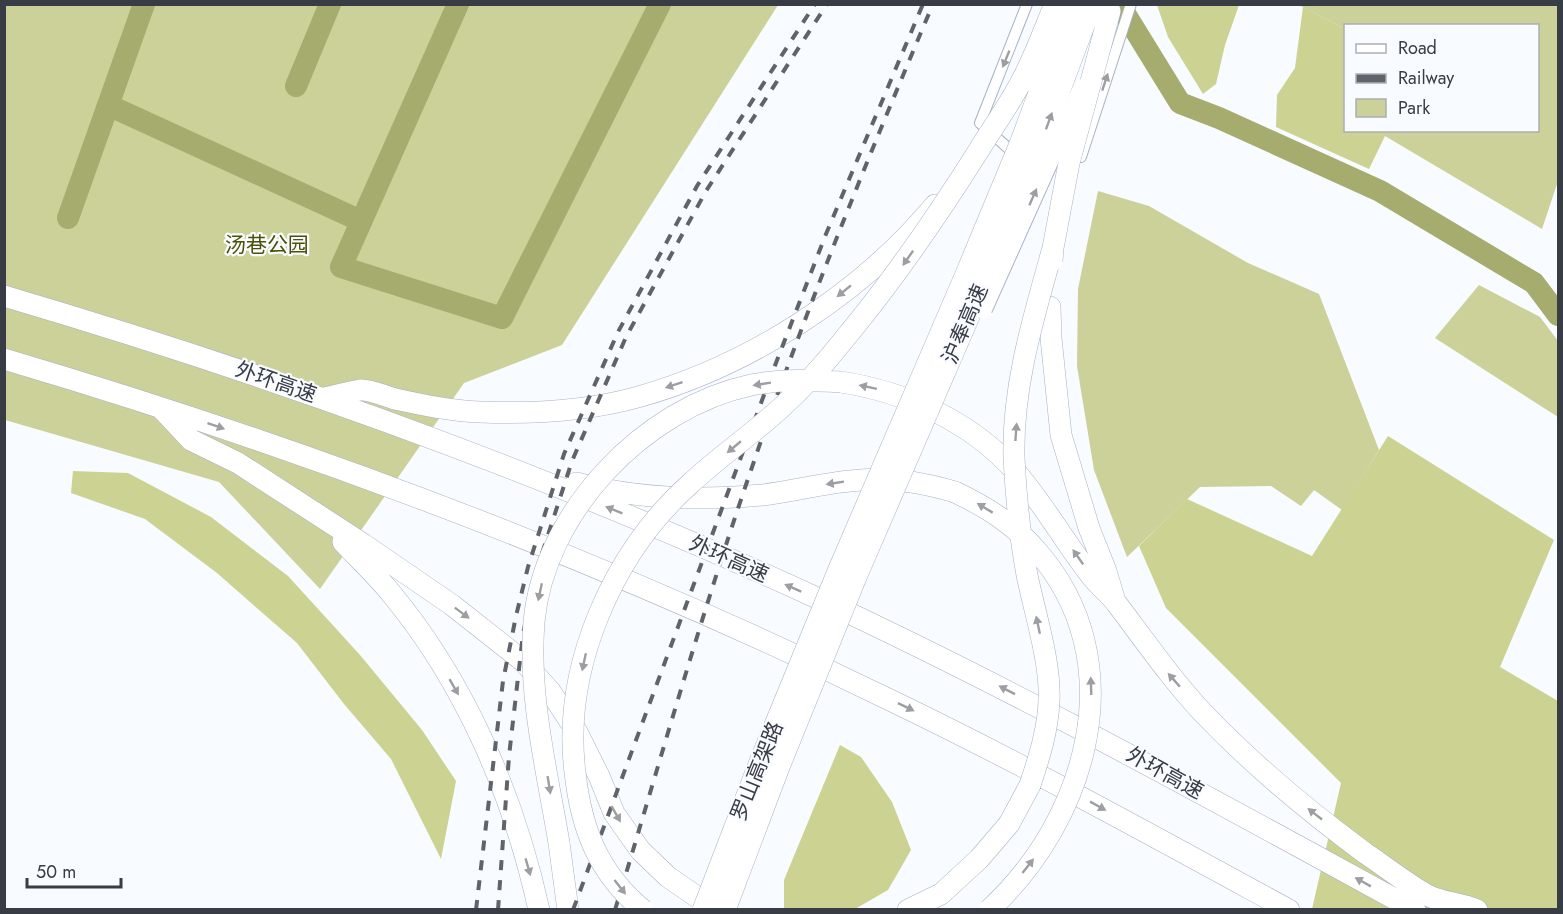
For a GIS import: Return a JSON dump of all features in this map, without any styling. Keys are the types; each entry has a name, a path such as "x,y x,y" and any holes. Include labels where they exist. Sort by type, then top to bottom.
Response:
{"highway":[{"path":"644,909 628,897 597,856 579,806 572,753 576,699 587,649 602,606 624,564 653,522 689,484 784,405 845,339 915,248 1022,81 1055,4"},
{"name":"沪奉高速","path":"822,636 1020,144 1072,4"},
{"name":"沪奉高速","path":"822,636 1019,195 1092,4"},
{"path":"908,909 941,894 979,859 1009,824 1030,785 1043,745 1049,700 1044,653 1027,576 1019,523 1014,456 1018,390 1053,248 1069,163 1112,4"},
{"path":"324,399 362,390 424,405 480,412 537,412 596,405 636,397 691,380 748,352 816,313 882,259 912,231 975,156"},
{"path":"1053,248 1051,338 1061,435 1089,528 1115,602"},
{"name":"外环高速","path":"4,296 146,339 324,399 542,481 717,554 915,645 1428,905"},
{"path":"4,359 161,407 292,451 594,567 704,614 880,695 985,747 1081,796 1289,909"},
{"path":"568,909 534,669 534,622 542,584 555,547 574,512 601,476 624,452 656,428 690,408 719,395 749,386 779,381 808,380 841,382 888,392 933,410 957,423 990,448 1029,488 1093,579 1115,602 1170,675 1203,713 1242,752 1290,795 1428,905 1477,909"},
{"path":"161,407 191,440 238,463 282,492 442,599 523,661 550,691 577,732 614,813 640,850 668,877 706,903 723,909"},
{"path":"542,481 560,478 620,493 689,499 765,494 863,479 930,484 955,492 1001,518 1037,550 1062,586 1081,629 1091,676 1086,743 1077,776 1043,847 1028,868 989,909"},
{"path":"282,492 342,542 367,567 391,593 432,650 481,737 500,781 517,828 539,909"},
{"name":"罗山高架路","path":"703,909 822,636"},
{"name":"罗山高架路","path":"723,909 779,767 822,636"}],"main road":[{"path":"696,909 763,734 832,566 960,270 1067,4"},
{"path":"734,909 864,584 1106,36 1118,4"}],"street":[{"path":"1027,4 980,123 1021,160 1055,172 1075,176 1131,4"}],"green space":[{"name":"汤巷公园","path":"4,5 778,5 562,345 464,383 320,589 219,482 5,420"},
{"path":"1157,5 1239,5 1225,45 1216,84 1203,94 1168,37"},
{"path":"1299,5 1558,5 1558,181 1542,229 1385,136 1385,132 1539,132 1539,24 1344,24 1344,28"},
{"path":"1303,7 1344,28 1344,132 1385,132 1369,169 1276,127 1277,95 1295,68"},
{"path":"1098,191 1149,206 1248,263 1319,294 1379,450 1342,510 1314,490 1301,506 1271,486 1200,487 1127,557 1094,470 1077,366 1078,289"},
{"path":"1479,285 1540,317 1558,341 1558,417 1435,338"},
{"path":"1388,436 1554,540 1500,667 1558,701 1558,909 1312,909 1341,783 1166,608 1139,546 1187,499 1312,556"},
{"path":"73,471 128,473 211,517 288,576 360,655 422,730 456,781 441,859 391,759 344,704 297,643 217,573 145,519 71,493"},
{"path":"840,745 861,757 892,802 911,850 888,890 855,909 784,909 784,880"}],"waterway":[{"path":"68,218 144,4"},
{"path":"296,86 330,4"},
{"path":"458,4 341,267 502,318 660,4"},
{"path":"1119,4 1180,103 1219,118 1380,191 1534,283 1558,315"},
{"path":"108,105 361,221"}],"railway":[{"path":"476,910 503,681 528,567 564,454 618,332 697,186 815,4"},
{"path":"498,910 509,756 523,634 537,569 572,461 626,337 706,191 827,4"},
{"path":"573,910 774,368 826,234 923,4"},
{"path":"615,910 680,692 770,416 837,238 933,4"}]}
